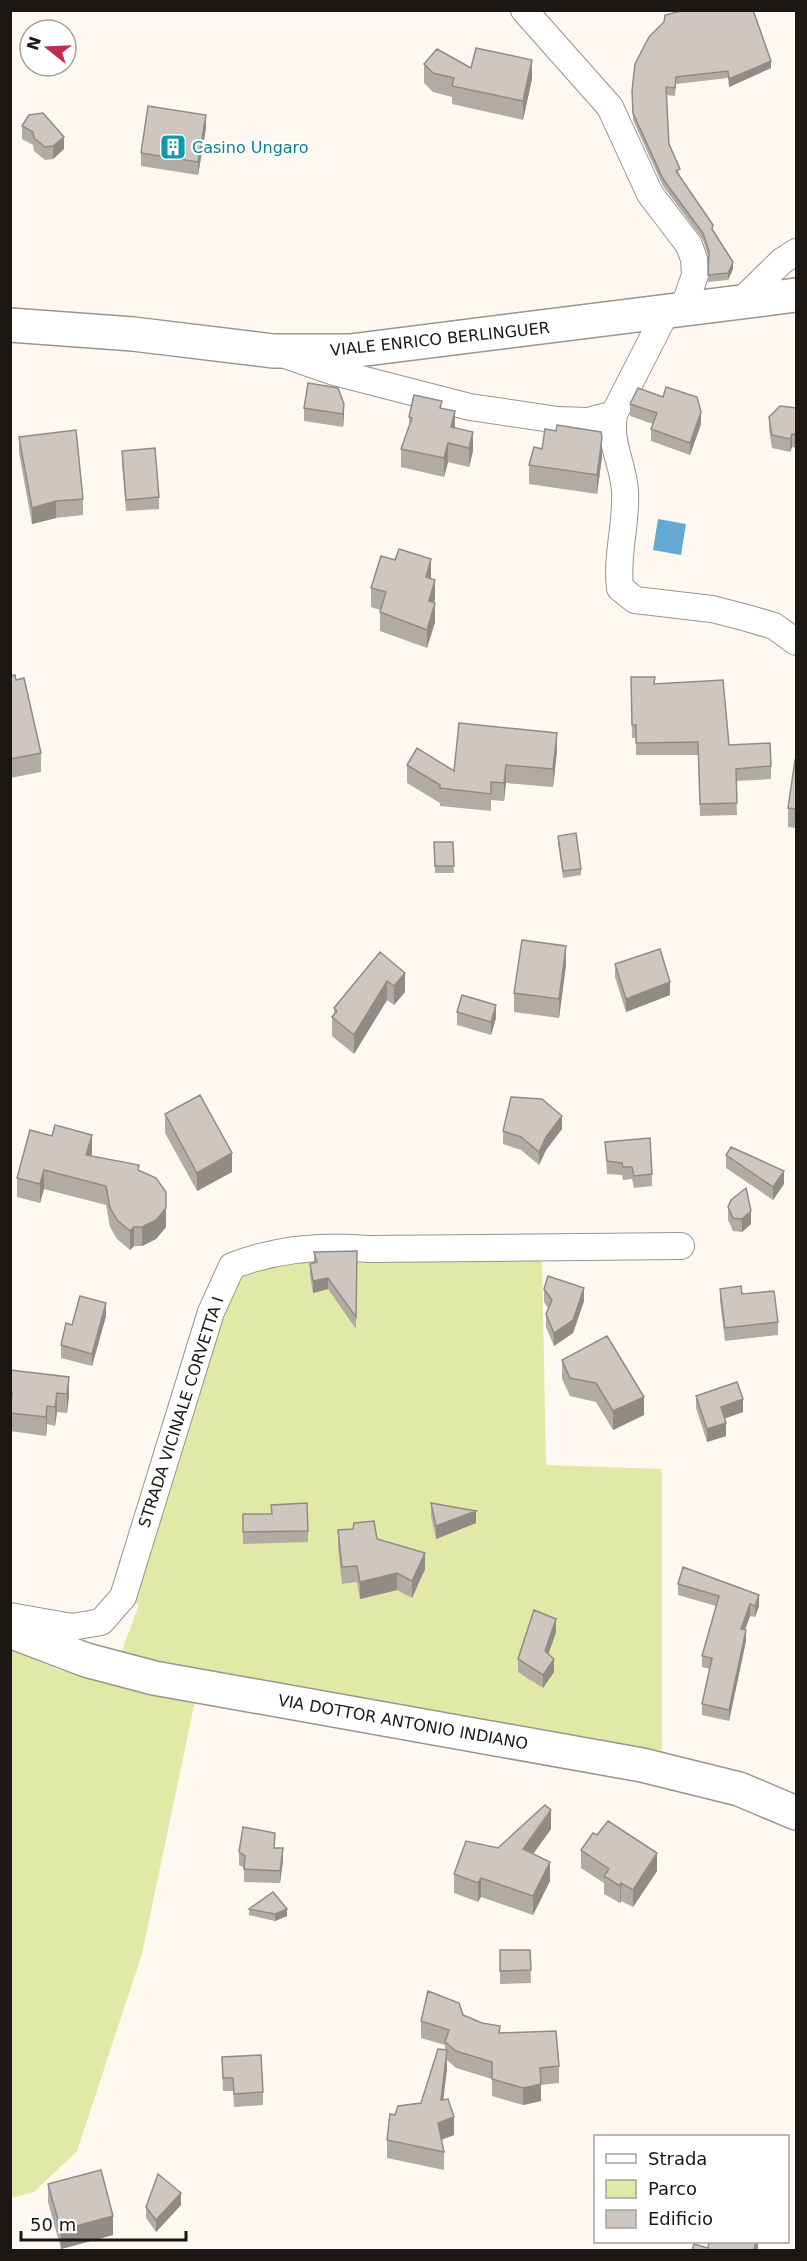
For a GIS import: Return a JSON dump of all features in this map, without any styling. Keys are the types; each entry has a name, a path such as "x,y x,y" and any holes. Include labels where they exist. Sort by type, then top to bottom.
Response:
{"main road":[{"name":"VIALE ENRICO BERLINGUER","path":"10,325 133,334 273,351 361,350 796,295"},
{"name":"VIA DOTTOR ANTONIO INDIANO","path":"10,1631 86,1660 154,1678 642,1765 739,1789 796,1813"}],"street":[{"path":"524,10 610,107 650,194 689,245 694,259 695,275 614,414 611,434 625,490 617,565 620,588 635,600 712,609 774,626 796,642"},
{"path":"740,302 783,261 796,252"},
{"path":"273,351 334,372 470,407 558,420 588,421 614,414"},
{"name":"STRADA VICINALE CORVETTA I","path":"10,1616 72,1627 101,1622 123,1597 211,1312 232,1266 254,1257 333,1246 369,1249 681,1246"}],"green space":[{"path":"542,1259 546,1465 662,1469 662,1751 190,1672 120,1656 139,1605 130,1598 229,1272 267,1262"},
{"path":"10,1649 59,1670 195,1701 142,1954 77,2151 34,2192 11,2198"}],"water":[{"path":"658,519 686,524 681,555 653,550"}],"building":[{"path":"685,10 753,10 771,61 729,79 728,71 676,77 675,88 666,87 669,144 680,169 676,171 713,225 712,229 733,262 728,273 708,275 709,251 703,233 663,179 633,113 632,91 635,64 649,37 664,22 665,15"},
{"path":"476,48 532,60 523,101 452,86 454,78 433,73 424,64 437,49 471,68"},
{"name":"Casino Ungaro","path":"148,106 206,115 198,162 141,153"},
{"path":"43,113 64,137 53,146 45,147 34,138 33,132 22,126 29,115"},
{"path":"308,383 338,388 344,404 343,414 304,408"},
{"path":"666,387 697,397 701,412 690,443 651,429 657,413 630,404 638,388 663,397"},
{"path":"414,395 442,401 440,408 455,411 451,427 473,432 469,448 448,443 444,458 401,449 412,418 409,417"},
{"path":"780,406 796,408 796,435 792,434 790,439 772,435 769,417"},
{"path":"557,425 601,432 597,475 529,465 534,447 542,449 545,429 556,431"},
{"path":"76,430 83,499 56,501 32,508 19,437"},
{"path":"155,448 159,497 126,500 122,451"},
{"path":"399,549 431,559 426,577 435,580 429,601 435,603 427,630 380,612 386,592 371,588 381,556 395,560"},
{"path":"15,675 16,680 24,678 41,753 10,759 10,676"},
{"path":"631,677 655,677 654,684 723,680 729,745 770,743 771,766 736,769 737,803 700,804 698,742 636,743 636,725 632,725"},
{"path":"459,723 557,733 553,769 506,765 504,783 491,782 491,794 440,788 440,785 407,765 417,748 454,771"},
{"path":"796,760 796,809 788,808"},
{"path":"576,833 581,869 563,871 558,836"},
{"path":"434,842 453,842 454,866 435,866"},
{"path":"522,940 566,946 559,999 514,993"},
{"path":"660,949 670,982 626,999 615,964"},
{"path":"380,952 405,973 394,986 387,981 354,1035 332,1017 337,1011 334,1008"},
{"path":"462,995 496,1005 491,1022 457,1012"},
{"path":"200,1095 232,1153 197,1173 165,1114"},
{"path":"511,1097 542,1099 562,1116 546,1137 539,1152 521,1137 503,1131"},
{"path":"55,1125 92,1135 86,1155 139,1165 138,1170 156,1178 166,1192 166,1208 156,1220 142,1227 134,1227 130,1231 117,1220 110,1208 106,1186 44,1170 40,1184 17,1178 30,1130 52,1136"},
{"path":"650,1138 652,1174 634,1176 632,1167 623,1167 622,1163 607,1161 605,1142"},
{"path":"731,1147 784,1171 773,1187 726,1155"},
{"path":"746,1188 751,1211 742,1219 733,1218 728,1207 731,1200"},
{"path":"357,1251 356,1317 328,1278 313,1281 310,1264 317,1262 314,1252"},
{"path":"548,1276 584,1288 573,1320 554,1333 546,1314 552,1300 544,1289"},
{"path":"741,1286 742,1294 774,1291 778,1322 725,1328 720,1289"},
{"path":"80,1296 106,1303 92,1354 61,1345 66,1323 72,1325"},
{"path":"607,1336 644,1397 613,1411 596,1383 570,1378 562,1360"},
{"path":"10,1370 69,1377 67,1394 57,1393 55,1407 47,1406 46,1417 10,1413 12,1393 10,1393"},
{"path":"737,1382 743,1399 721,1407 726,1423 707,1429 696,1396"},
{"path":"307,1503 308,1531 243,1532 243,1514 272,1514 271,1505"},
{"path":"431,1503 476,1511 436,1526"},
{"path":"374,1521 377,1539 425,1553 412,1581 397,1573 360,1582 357,1566 342,1567 338,1530 353,1529 354,1523"},
{"path":"683,1567 759,1595 755,1606 750,1604 741,1629 746,1630 729,1710 702,1704 712,1658 702,1656 719,1596 678,1584"},
{"path":"534,1610 556,1619 545,1651 554,1659 543,1675 518,1659"},
{"path":"545,1805 551,1810 523,1849 550,1862 533,1896 481,1878 478,1883 454,1874 466,1841 498,1848"},
{"path":"608,1821 657,1853 633,1890 621,1883 620,1886 604,1876 609,1869 581,1850 593,1833 597,1835"},
{"path":"243,1827 275,1833 274,1848 283,1848 280,1871 244,1869 245,1856 239,1852"},
{"path":"273,1892 287,1909 275,1914 249,1909"},
{"path":"500,1950 530,1950 531,1970 500,1971"},
{"path":"428,1991 459,2003 463,2015 482,2023 500,2026 499,2033 556,2031 559,2066 540,2068 541,2084 523,2088 492,2079 492,2062 456,2051 445,2042 449,2030 421,2021"},
{"path":"438,2049 447,2050 441,2100 448,2099 454,2117 438,2123 444,2152 387,2140 390,2114 395,2115 398,2106 421,2103"},
{"path":"261,2055 263,2092 234,2094 233,2078 223,2078 222,2057"},
{"path":"101,2170 113,2216 61,2230 48,2184"},
{"path":"158,2174 181,2193 156,2220 146,2207"},
{"path":"709,2243 756,2243 754,2250 692,2250 694,2244 708,2248"}],"place":[{"name":"Casino Ungaro","path":"173,147"}]}
